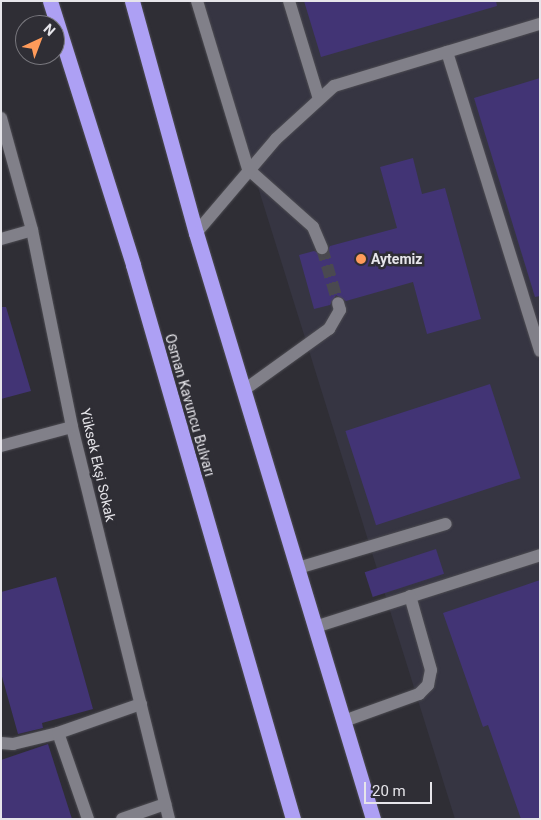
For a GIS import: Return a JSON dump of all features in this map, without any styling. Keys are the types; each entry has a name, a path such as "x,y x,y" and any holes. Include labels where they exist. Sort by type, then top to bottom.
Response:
{"highway":[{"name":"Osman Kavuncu Bulvarı","path":"50,1 133,265 293,819"},
{"path":"132,1 196,233 373,819"}],"street":[{"path":"197,1 248,169 312,227 322,248"},
{"path":"289,1 319,99"},
{"path":"196,233 248,169 334,86 540,24"},
{"path":"447,52 540,351"},
{"name":"Yüksek Ekşi Sokak","path":"1,118 32,230 72,426 169,819"},
{"path":"1,240 32,230"},
{"path":"244,390 330,329 340,310 338,303"},
{"path":"1,446 72,426"},
{"path":"298,568 446,524"},
{"path":"315,627 540,555"},
{"path":"344,721 419,694 428,684 431,670 410,596"},
{"path":"1,742 13,744 58,733 141,704"},
{"path":"58,733 88,819"},
{"path":"122,819 165,804"}],"shaded area":[{"path":"200,1 540,1 540,819 455,819"}],"building":[{"path":"304,1 496,1 497,6 321,57"},
{"path":"540,78 540,296 535,297 474,98"},
{"path":"413,158 422,194 445,188 481,319 427,334 413,282 346,301 336,295 330,305 314,309 299,255 314,251 325,256 330,246 397,228 380,167"},
{"path":"1,307 6,307 31,391 1,399"},
{"path":"490,384 521,478 376,525 345,431"},
{"path":"436,549 444,574 373,597 365,572"},
{"path":"56,577 93,709 42,723 43,728 18,734 1,673 1,592"},
{"path":"540,580 540,819 521,819 488,725 483,727 443,613"},
{"path":"48,744 72,819 1,819 1,760"}],"tunnel":[{"path":"322,248 338,303"}],"place":[{"name":"Aytemiz","path":"361,259"}]}
